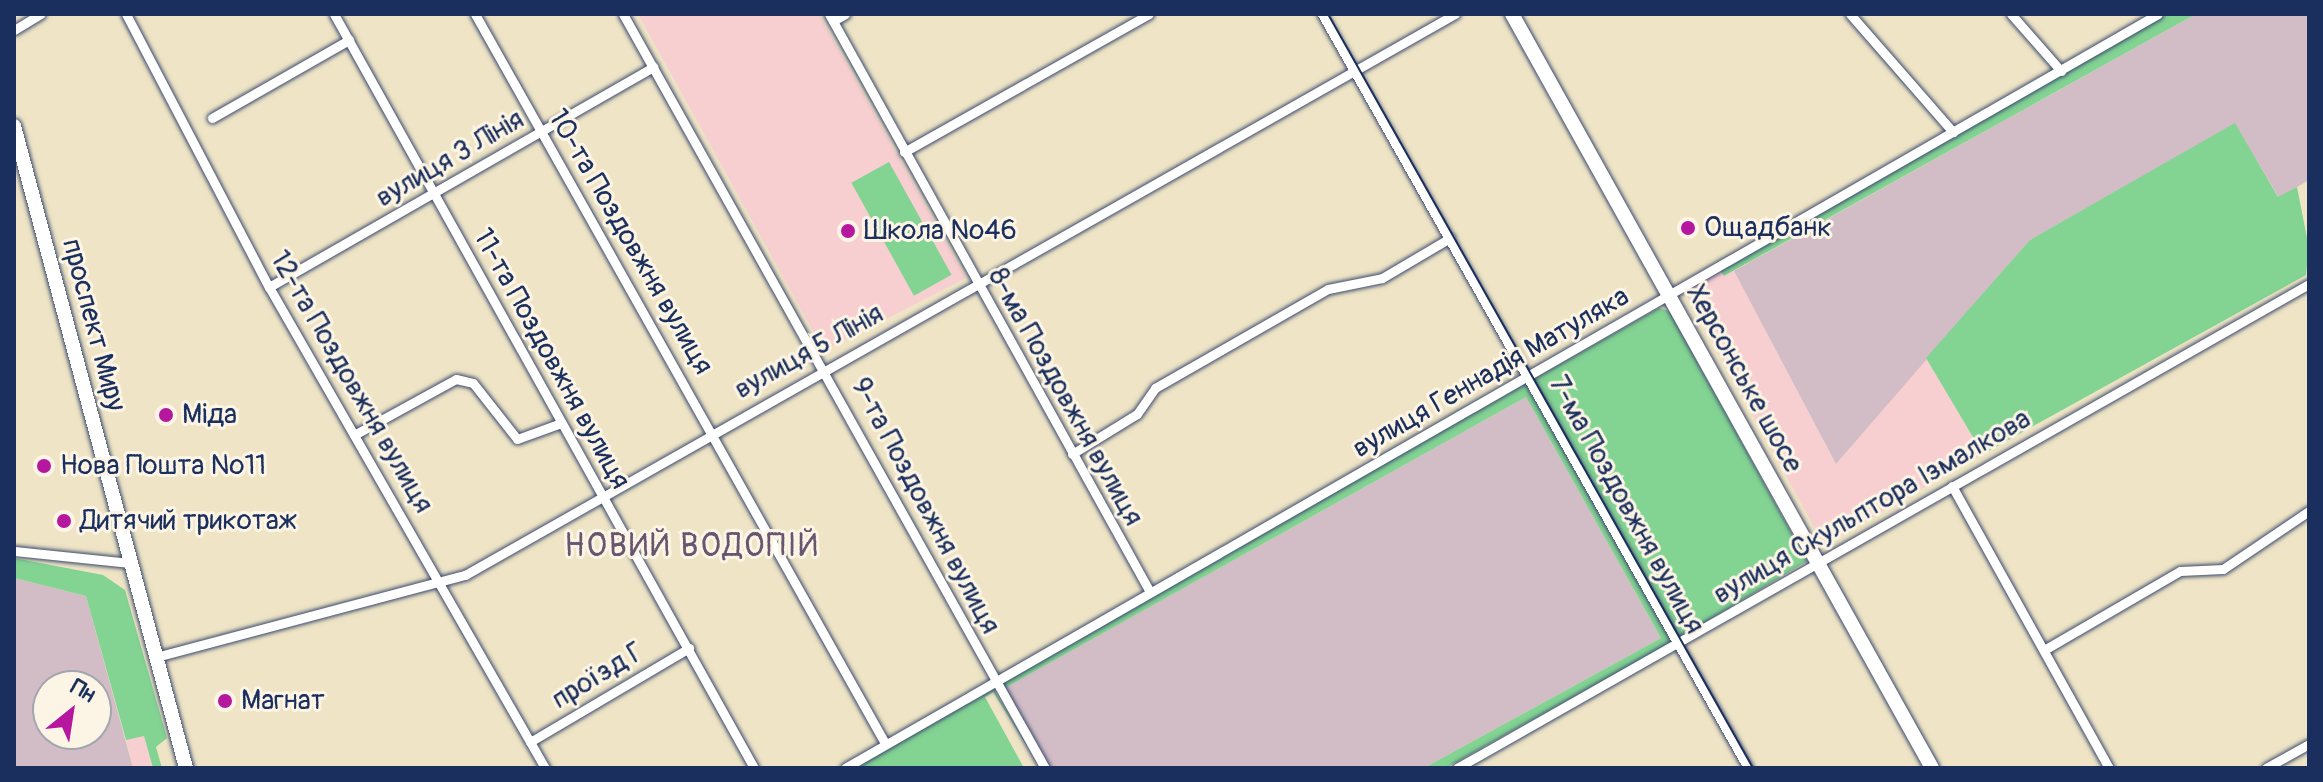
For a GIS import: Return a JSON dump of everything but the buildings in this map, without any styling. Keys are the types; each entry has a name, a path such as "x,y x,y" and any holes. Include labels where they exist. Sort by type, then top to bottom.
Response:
{"main road":[{"name":"Херсонське шосе","path":"1512,14 1932,768"},
{"name":"проспект Миру","path":"14,126 186,768"}],"street":[{"path":"14,30 41,14"},
{"name":"12-та Поздовжня вулиця","path":"126,14 269,287 545,768"},
{"name":"11-та Поздовжня вулиця","path":"334,14 754,768"},
{"name":"10-та Поздовжня вулиця","path":"475,14 713,432 885,743"},
{"name":"9-та Поздовжня вулиця","path":"623,14 825,368 1045,768"},
{"path":"831,18 845,14"},
{"path":"904,152 1149,14"},
{"name":"7-ма Поздовжня вулиця","path":"1322,14 1530,377 1748,768"},
{"name":"вулиця 5 Лінія","path":"156,657 441,583 603,495 1455,14"},
{"path":"1850,14 1953,132"},
{"path":"2011,14 2061,71"},
{"name":"вулиця Геннадія Матуляка","path":"845,768 994,679 1530,377 2158,14"},
{"name":"8-ма Поздовжня вулиця","path":"831,18 1149,590"},
{"path":"212,118 349,40"},
{"name":"вулиця 3 Лінія","path":"269,287 653,67"},
{"path":"1072,454 1137,414 1155,388 1328,289 1382,278 1450,238"},
{"name":"вулиця Скульптора Ізмалкова","path":"1457,768 2309,284"},
{"path":"354,435 456,379 473,383 517,439 561,423"},
{"path":"1952,486 2109,768"},
{"path":"2044,650 2180,571 2223,569 2309,511"},
{"path":"14,551 130,563"},
{"name":"проїзд Г","path":"530,742 689,648"},
{"path":"2266,768 2309,744"}],"shaded area":[{"name":"Школа №46","path":"638,14 819,14 966,278 824,351"},
{"path":"2196,14 2309,14 2309,180 2279,198 2235,124 2030,240 1836,464 1734,271"},
{"path":"1719,269 1724,276 1734,271 1836,464 1926,358 1983,454 1824,545 1685,292"},
{"path":"1526,397 1661,638 1424,768 1051,768 1005,688"},
{"path":"14,578 86,596 106,670 32,670 32,750 112,750 112,691 133,768 14,768"},
{"path":"144,735 153,768 133,768 126,740"}],"green space":[{"path":"2164,14 2196,14 1724,276 1719,269"},
{"path":"2235,123 2278,197 2297,187 2309,248 2306,275 1983,454 1926,358 2030,240"},
{"path":"889,162 952,275 914,296 851,183"},
{"path":"1659,308 1669,311 1807,561 1684,635 1446,768 1424,768 1661,638 1526,397 1005,688 1001,682"},
{"path":"14,558 103,575 125,590 167,738 156,747 162,768 153,768 144,736 126,740 112,690 112,670 107,670 86,596 14,578"},
{"path":"992,687 1041,768 993,692 985,697 1024,768 850,768"}],"tram line":[{"path":"1328,14 1753,768"}],"place":[{"name":"Ощадбанк","path":"1688,228"},
{"name":"Школа №46","path":"848,231"},
{"name":"Міда","path":"166,415"},
{"name":"Нова Пошта №11","path":"44,466"},
{"name":"Дитячий трикотаж","path":"64,521"},
{"name":"Магнат","path":"225,701"}],"district":[{"name":"НОВИЙ ВОДОПІЙ","path":"692,546"}]}
